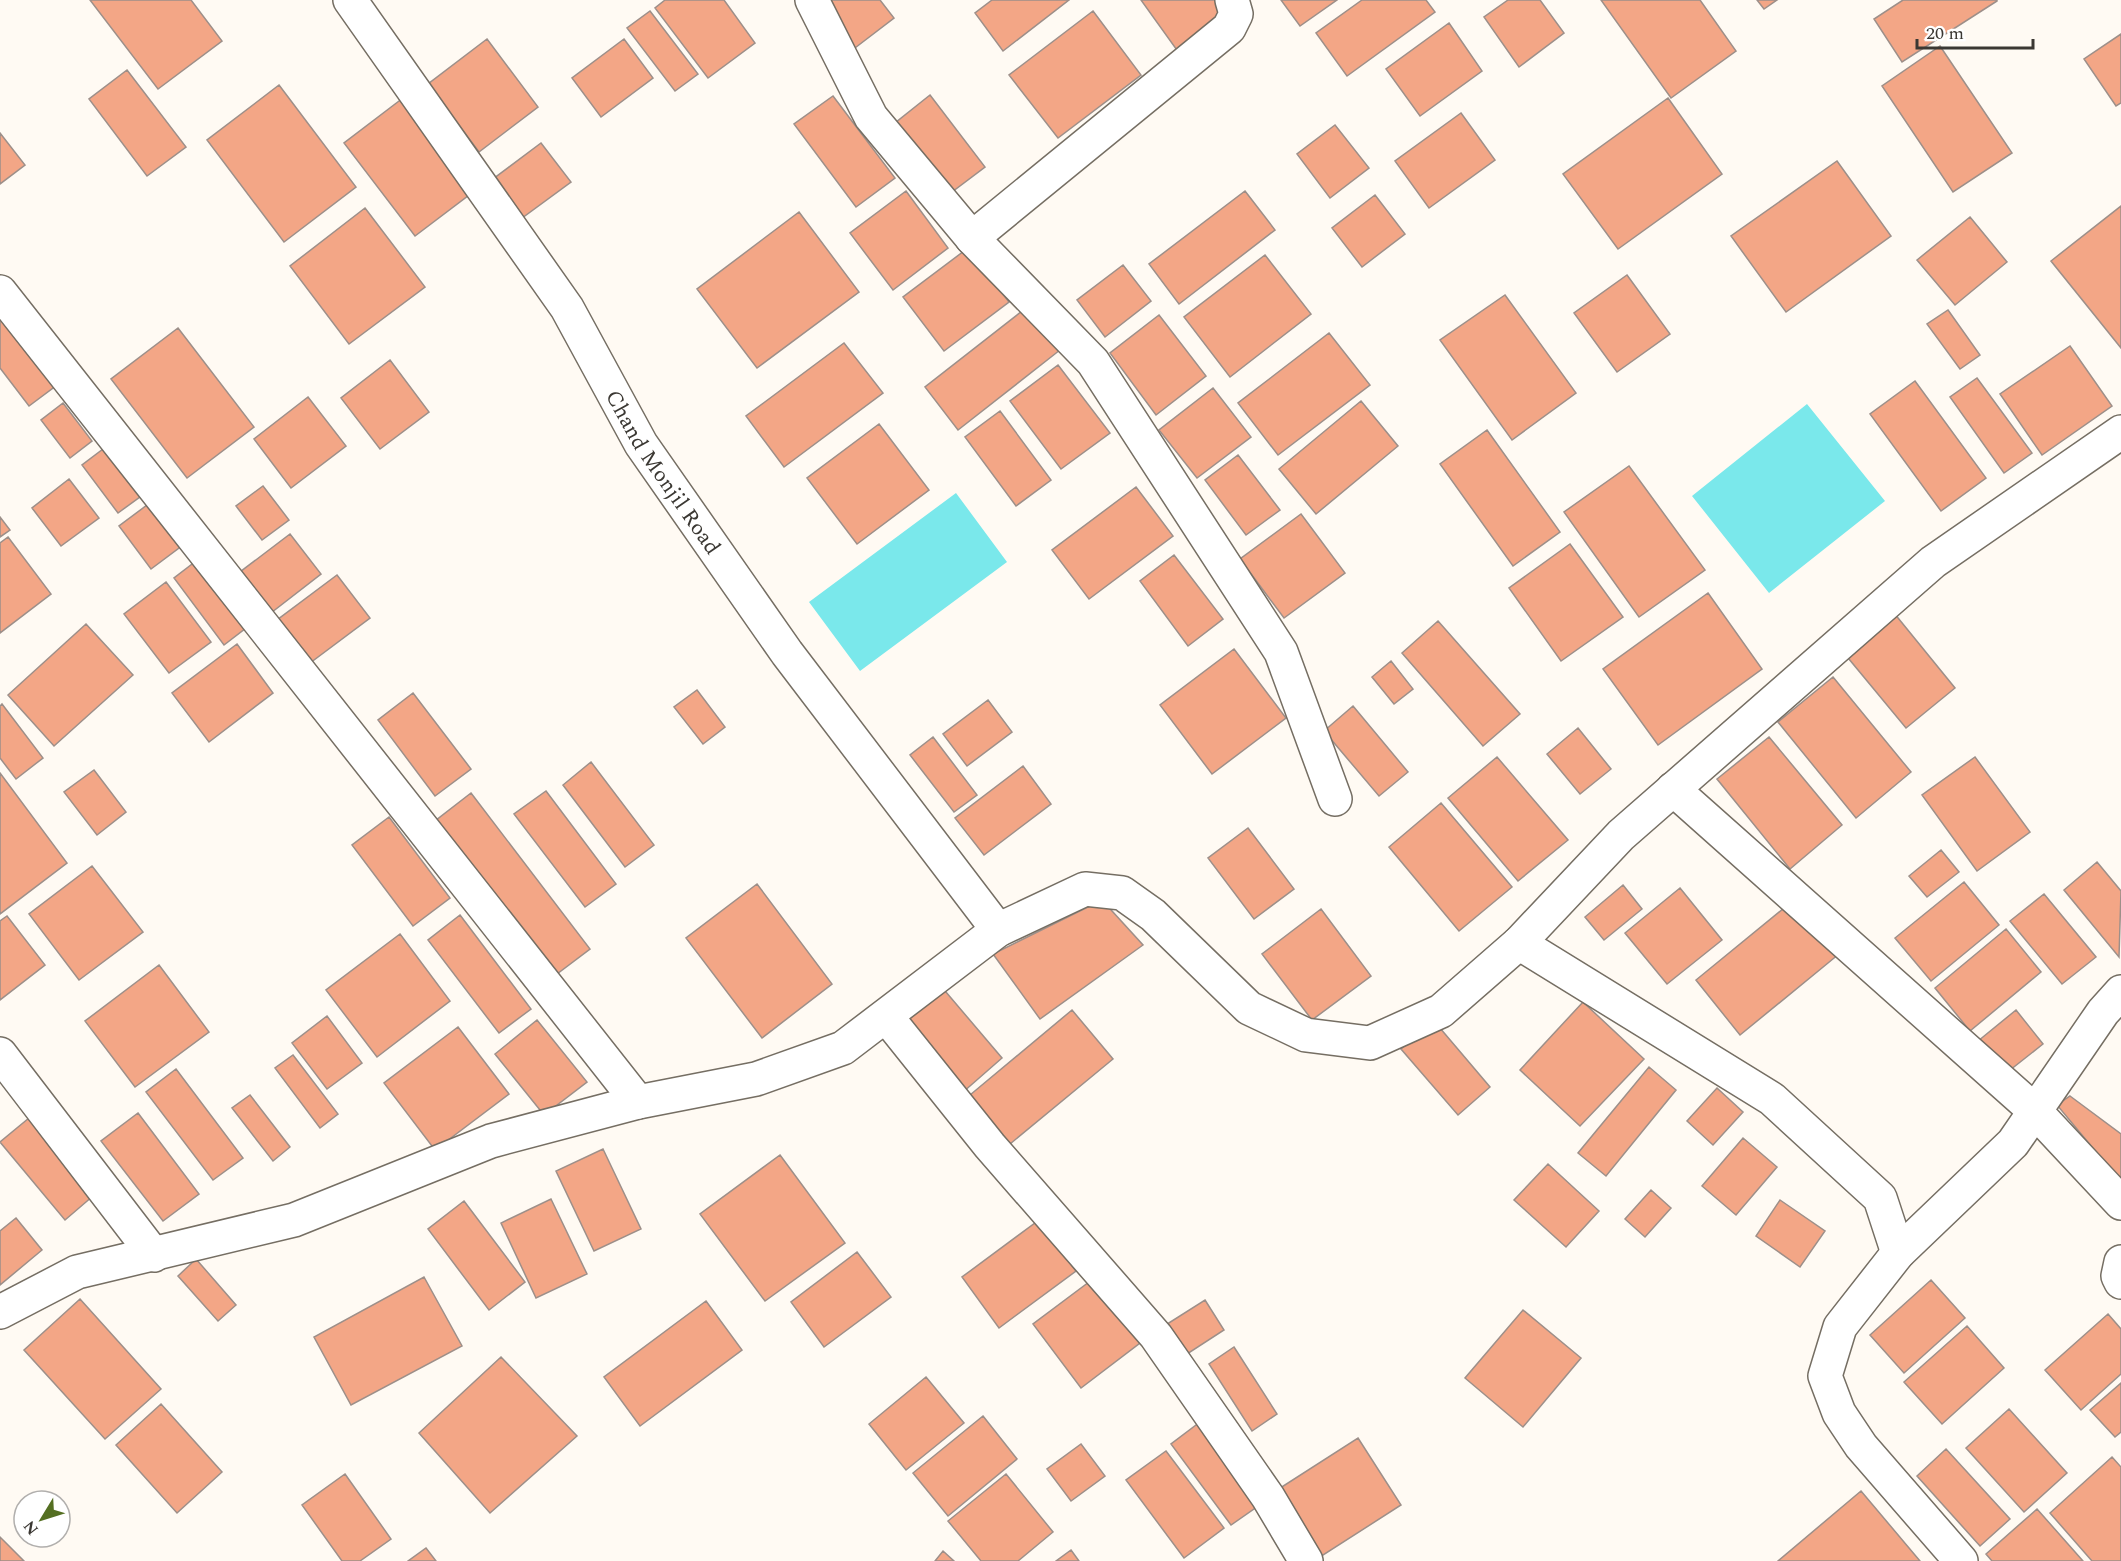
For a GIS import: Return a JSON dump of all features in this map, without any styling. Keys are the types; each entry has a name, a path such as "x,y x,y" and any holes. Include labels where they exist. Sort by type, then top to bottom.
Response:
{"street":[{"name":"Chand Monjil Road","path":"350,0 567,308 641,444 780,644 998,930"},
{"path":"812,0 872,117 972,238 1093,362 1281,651 1335,799"},
{"path":"972,238 1229,28 1236,14 1232,0"},
{"path":"0,292 638,1102"},
{"path":"0,1312 76,1272 294,1220 491,1140 638,1102 756,1079 843,1048 998,930 1085,890 1122,893 1153,915 1249,1008 1306,1035 1370,1043 1442,1011 1519,944 1621,835 1933,562 2121,432"},
{"path":"1673,789 2035,1111 2121,1203"},
{"path":"1519,944 1772,1100 1880,1198 1898,1253"},
{"path":"1961,1561 1861,1446 1839,1413 1825,1376 1840,1327 1898,1253 2013,1143 2103,1011 2121,993"},
{"path":"886,1016 990,1146 1156,1336 1268,1497 1306,1561"},
{"path":"0,1054 154,1255"},
{"path":"2121,1262 2118,1276 2121,1282"}],"water":[{"path":"1807,404 1885,501 1769,593 1692,496"},
{"path":"956,493 1007,562 860,671 809,602"}],"building":[{"path":"90,0 191,0 222,41 158,89"},
{"path":"665,0 724,0 755,43 708,78 655,8"},
{"path":"819,0 880,0 894,18 851,51"},
{"path":"992,0 1069,0 1003,51 975,13"},
{"path":"1141,0 1218,0 1230,17 1179,53"},
{"path":"1281,0 1337,0 1300,26"},
{"path":"1362,0 1426,0 1435,12 1347,76 1316,33"},
{"path":"1508,0 1540,0 1564,33 1519,67 1484,17"},
{"path":"1601,0 1700,0 1736,51 1671,98"},
{"path":"1757,0 1777,0 1764,9"},
{"path":"1903,0 1997,1 1902,62 1874,19"},
{"path":"650,11 698,74 675,91 627,28"},
{"path":"1093,11 1141,75 1058,138 1009,75"},
{"path":"1449,23 1482,71 1420,116 1386,69"},
{"path":"2121,34 2121,103 2116,106 2084,59"},
{"path":"487,39 538,107 479,152 428,84"},
{"path":"624,39 653,78 601,117 572,78"},
{"path":"1940,46 2012,153 1953,192 1882,86"},
{"path":"127,70 186,147 147,176 89,99"},
{"path":"279,85 356,187 284,242 207,140"},
{"path":"930,95 985,167 944,198 890,127"},
{"path":"833,96 895,178 856,207 794,124"},
{"path":"403,98 473,192 415,236 344,143"},
{"path":"1668,98 1722,174 1618,249 1563,174"},
{"path":"1461,113 1495,160 1429,208 1395,161"},
{"path":"1335,125 1369,168 1330,198 1297,154"},
{"path":"0,133 25,165 0,184"},
{"path":"541,143 571,182 518,221 489,182"},
{"path":"1837,161 1891,236 1786,312 1731,236"},
{"path":"906,191 948,248 893,290 850,233"},
{"path":"1245,191 1275,230 1179,304 1149,264"},
{"path":"1375,195 1405,234 1362,267 1332,228"},
{"path":"2121,206 2121,348 2051,261"},
{"path":"365,208 425,287 349,344 290,266"},
{"path":"799,212 859,292 757,368 697,289"},
{"path":"1970,217 2007,262 1955,305 1917,260"},
{"path":"968,248 1009,302 944,351 903,297"},
{"path":"1265,255 1311,314 1230,377 1184,317"},
{"path":"1123,265 1151,301 1105,337 1077,300"},
{"path":"1627,275 1670,334 1617,372 1574,313"},
{"path":"1505,295 1576,393 1512,440 1440,340"},
{"path":"1026,308 1060,350 958,430 925,387"},
{"path":"0,310 57,385 29,406 0,368"},
{"path":"1948,310 1980,355 1960,369 1927,324"},
{"path":"1159,315 1206,376 1156,415 1110,353"},
{"path":"178,328 254,427 187,478 111,379"},
{"path":"1329,333 1370,385 1278,455 1238,403"},
{"path":"844,343 883,393 784,467 746,416"},
{"path":"2070,346 2112,406 2042,455 2000,394"},
{"path":"390,360 429,412 380,449 341,398"},
{"path":"1058,365 1110,433 1061,469 1010,401"},
{"path":"1977,378 2032,453 2004,473 1950,397"},
{"path":"1915,381 1986,478 1941,511 1870,414"},
{"path":"1213,388 1251,437 1197,478 1159,430"},
{"path":"308,397 346,446 291,488 254,439"},
{"path":"1361,401 1398,446 1316,514 1279,469"},
{"path":"63,403 92,441 70,458 41,420"},
{"path":"1000,411 1051,480 1016,506 965,437"},
{"path":"879,424 929,490 857,544 807,478"},
{"path":"1487,430 1560,532 1513,566 1440,464"},
{"path":"107,446 144,494 118,513 82,465"},
{"path":"1238,455 1280,510 1246,535 1205,480"},
{"path":"1629,466 1705,570 1639,617 1564,512"},
{"path":"69,479 99,518 61,546 32,508"},
{"path":"263,486 289,520 262,540 236,506"},
{"path":"1136,487 1173,536 1089,599 1052,550"},
{"path":"155,499 187,542 151,569 119,526"},
{"path":"1301,514 1345,573 1284,618 1240,559"},
{"path":"0,517 10,530 0,537"},
{"path":"290,534 321,574 267,616 236,575"},
{"path":"8,537 51,594 0,633 0,543"},
{"path":"1570,544 1623,617 1561,661 1509,588"},
{"path":"1174,555 1223,619 1188,646 1140,581"},
{"path":"196,561 246,628 224,645 174,578"},
{"path":"337,575 370,618 310,663 277,620"},
{"path":"166,582 211,642 169,673 124,614"},
{"path":"1708,593 1762,669 1658,745 1603,669"},
{"path":"1894,613 1955,688 1906,728 1844,653"},
{"path":"1438,621 1520,714 1483,746 1402,653"},
{"path":"86,624 133,675 54,746 8,695"},
{"path":"237,644 273,693 209,742 172,693"},
{"path":"1234,649 1286,718 1212,774 1160,705"},
{"path":"1391,661 1413,689 1394,704 1372,677"},
{"path":"1833,677 1911,772 1856,818 1778,722"},
{"path":"697,690 725,727 703,744 674,707"},
{"path":"413,693 471,769 435,796 378,720"},
{"path":"988,700 1012,732 967,766 943,734"},
{"path":"2,704 43,758 16,779 0,758 0,706"},
{"path":"1353,706 1408,772 1379,796 1324,731"},
{"path":"1578,728 1611,769 1580,794 1547,754"},
{"path":"933,737 977,795 954,812 910,755"},
{"path":"1769,737 1842,825 1790,869 1717,779"},
{"path":"1497,757 1568,840 1518,881 1448,798"},
{"path":"1975,757 2030,832 1977,871 1922,795"},
{"path":"591,762 654,845 625,867 563,785"},
{"path":"1023,766 1051,804 984,855 955,818"},
{"path":"94,770 126,812 97,835 64,792"},
{"path":"0,773 67,863 0,914"},
{"path":"546,791 616,884 585,907 514,814"},
{"path":"471,793 590,949 553,977 435,821"},
{"path":"1441,803 1512,887 1459,931 1389,847"},
{"path":"389,817 450,898 413,926 352,845"},
{"path":"1248,828 1294,889 1254,919 1208,858"},
{"path":"1941,850 1959,872 1927,897 1909,876"},
{"path":"2097,862 2121,891 2119,957 2064,890"},
{"path":"92,866 143,932 79,980 29,914"},
{"path":"1964,882 1999,925 1931,981 1895,938"},
{"path":"757,884 832,984 762,1038 686,938"},
{"path":"1623,885 1642,909 1604,940 1585,917"},
{"path":"1680,888 1722,940 1667,984 1625,933"},
{"path":"2044,894 2096,957 2062,984 2010,921"},
{"path":"1795,899 1839,954 1740,1035 1696,980"},
{"path":"1102,900 1143,945 1040,1019 993,954"},
{"path":"1321,909 1371,976 1312,1020 1262,954"},
{"path":"460,915 531,1009 499,1033 428,940"},
{"path":"7,916 45,965 0,1000 0,921"},
{"path":"2006,929 2041,972 1970,1031 1935,988"},
{"path":"400,934 450,1001 377,1057 326,990"},
{"path":"159,965 209,1032 135,1087 85,1021"},
{"path":"940,985 1002,1058 962,1093 899,1019"},
{"path":"1583,1002 1644,1059 1580,1126 1520,1070"},
{"path":"1072,1010 1113,1059 1010,1144 970,1095"},
{"path":"2016,1010 2043,1044 2005,1074 1978,1041"},
{"path":"327,1016 362,1063 327,1089 292,1043"},
{"path":"537,1020 587,1082 544,1115 495,1054"},
{"path":"1434,1021 1490,1087 1458,1115 1401,1049"},
{"path":"458,1027 509,1094 435,1150 384,1083"},
{"path":"293,1055 338,1114 320,1128 275,1068"},
{"path":"1649,1067 1676,1090 1606,1176 1578,1153"},
{"path":"176,1069 243,1158 213,1180 146,1092"},
{"path":"1717,1088 1743,1112 1713,1145 1687,1121"},
{"path":"250,1095 290,1147 273,1161 232,1108"},
{"path":"2070,1096 2121,1134 2121,1182 2057,1105"},
{"path":"138,1113 199,1194 163,1221 101,1141"},
{"path":"29,1118 93,1196 65,1220 0,1142"},
{"path":"1743,1138 1777,1167 1736,1215 1702,1186"},
{"path":"603,1149 641,1229 594,1251 556,1171"},
{"path":"780,1155 845,1243 765,1301 700,1214"},
{"path":"1548,1164 1599,1211 1566,1247 1514,1200"},
{"path":"1651,1190 1671,1208 1645,1237 1625,1219"},
{"path":"551,1199 587,1274 536,1298 501,1223"},
{"path":"1780,1200 1825,1231 1800,1267 1756,1236"},
{"path":"464,1201 525,1282 489,1310 428,1229"},
{"path":"16,1218 42,1250 0,1285 0,1231"},
{"path":"1039,1220 1076,1271 999,1328 962,1277"},
{"path":"857,1252 891,1297 824,1347 791,1302"},
{"path":"196,1259 236,1305 218,1321 178,1276"},
{"path":"424,1277 462,1346 351,1405 314,1337"},
{"path":"1093,1279 1140,1343 1081,1388 1033,1324"},
{"path":"1931,1280 1965,1318 1904,1373 1870,1335"},
{"path":"80,1299 161,1389 105,1439 24,1350"},
{"path":"1205,1300 1224,1330 1184,1356 1164,1326"},
{"path":"706,1301 742,1350 640,1426 604,1377"},
{"path":"1523,1310 1581,1358 1523,1427 1465,1378"},
{"path":"2108,1314 2121,1329 2121,1374 2081,1410 2045,1370"},
{"path":"1967,1326 2004,1368 1942,1424 1904,1382"},
{"path":"1234,1347 1277,1414 1252,1431 1209,1364"},
{"path":"501,1357 577,1436 490,1513 419,1433"},
{"path":"926,1377 964,1423 906,1470 869,1424"},
{"path":"2121,1383 2121,1432 2115,1437 2090,1410"},
{"path":"161,1404 222,1472 177,1513 116,1445"},
{"path":"2009,1409 2067,1473 2024,1512 1966,1448"},
{"path":"983,1416 1017,1459 948,1516 913,1473"},
{"path":"1200,1422 1261,1504 1231,1525 1171,1444"},
{"path":"1358,1438 1401,1505 1320,1557 1277,1490"},
{"path":"1081,1444 1105,1476 1071,1501 1047,1469"},
{"path":"1946,1449 2010,1519 1980,1546 1917,1476"},
{"path":"1166,1451 1224,1528 1184,1558 1126,1480"},
{"path":"2112,1457 2121,1467 2121,1561 2092,1561 2050,1513"},
{"path":"345,1474 391,1539 360,1561 342,1561 302,1505"},
{"path":"1006,1474 1053,1532 1018,1561 981,1561 948,1521"},
{"path":"1861,1491 1920,1561 1778,1561"},
{"path":"2037,1509 2083,1561 1992,1561 1986,1554"},
{"path":"0,1537 24,1561 0,1561"},
{"path":"426,1548 436,1561 408,1561"},
{"path":"1071,1550 1079,1561 1056,1561"},
{"path":"943,1551 954,1561 935,1561"}]}
